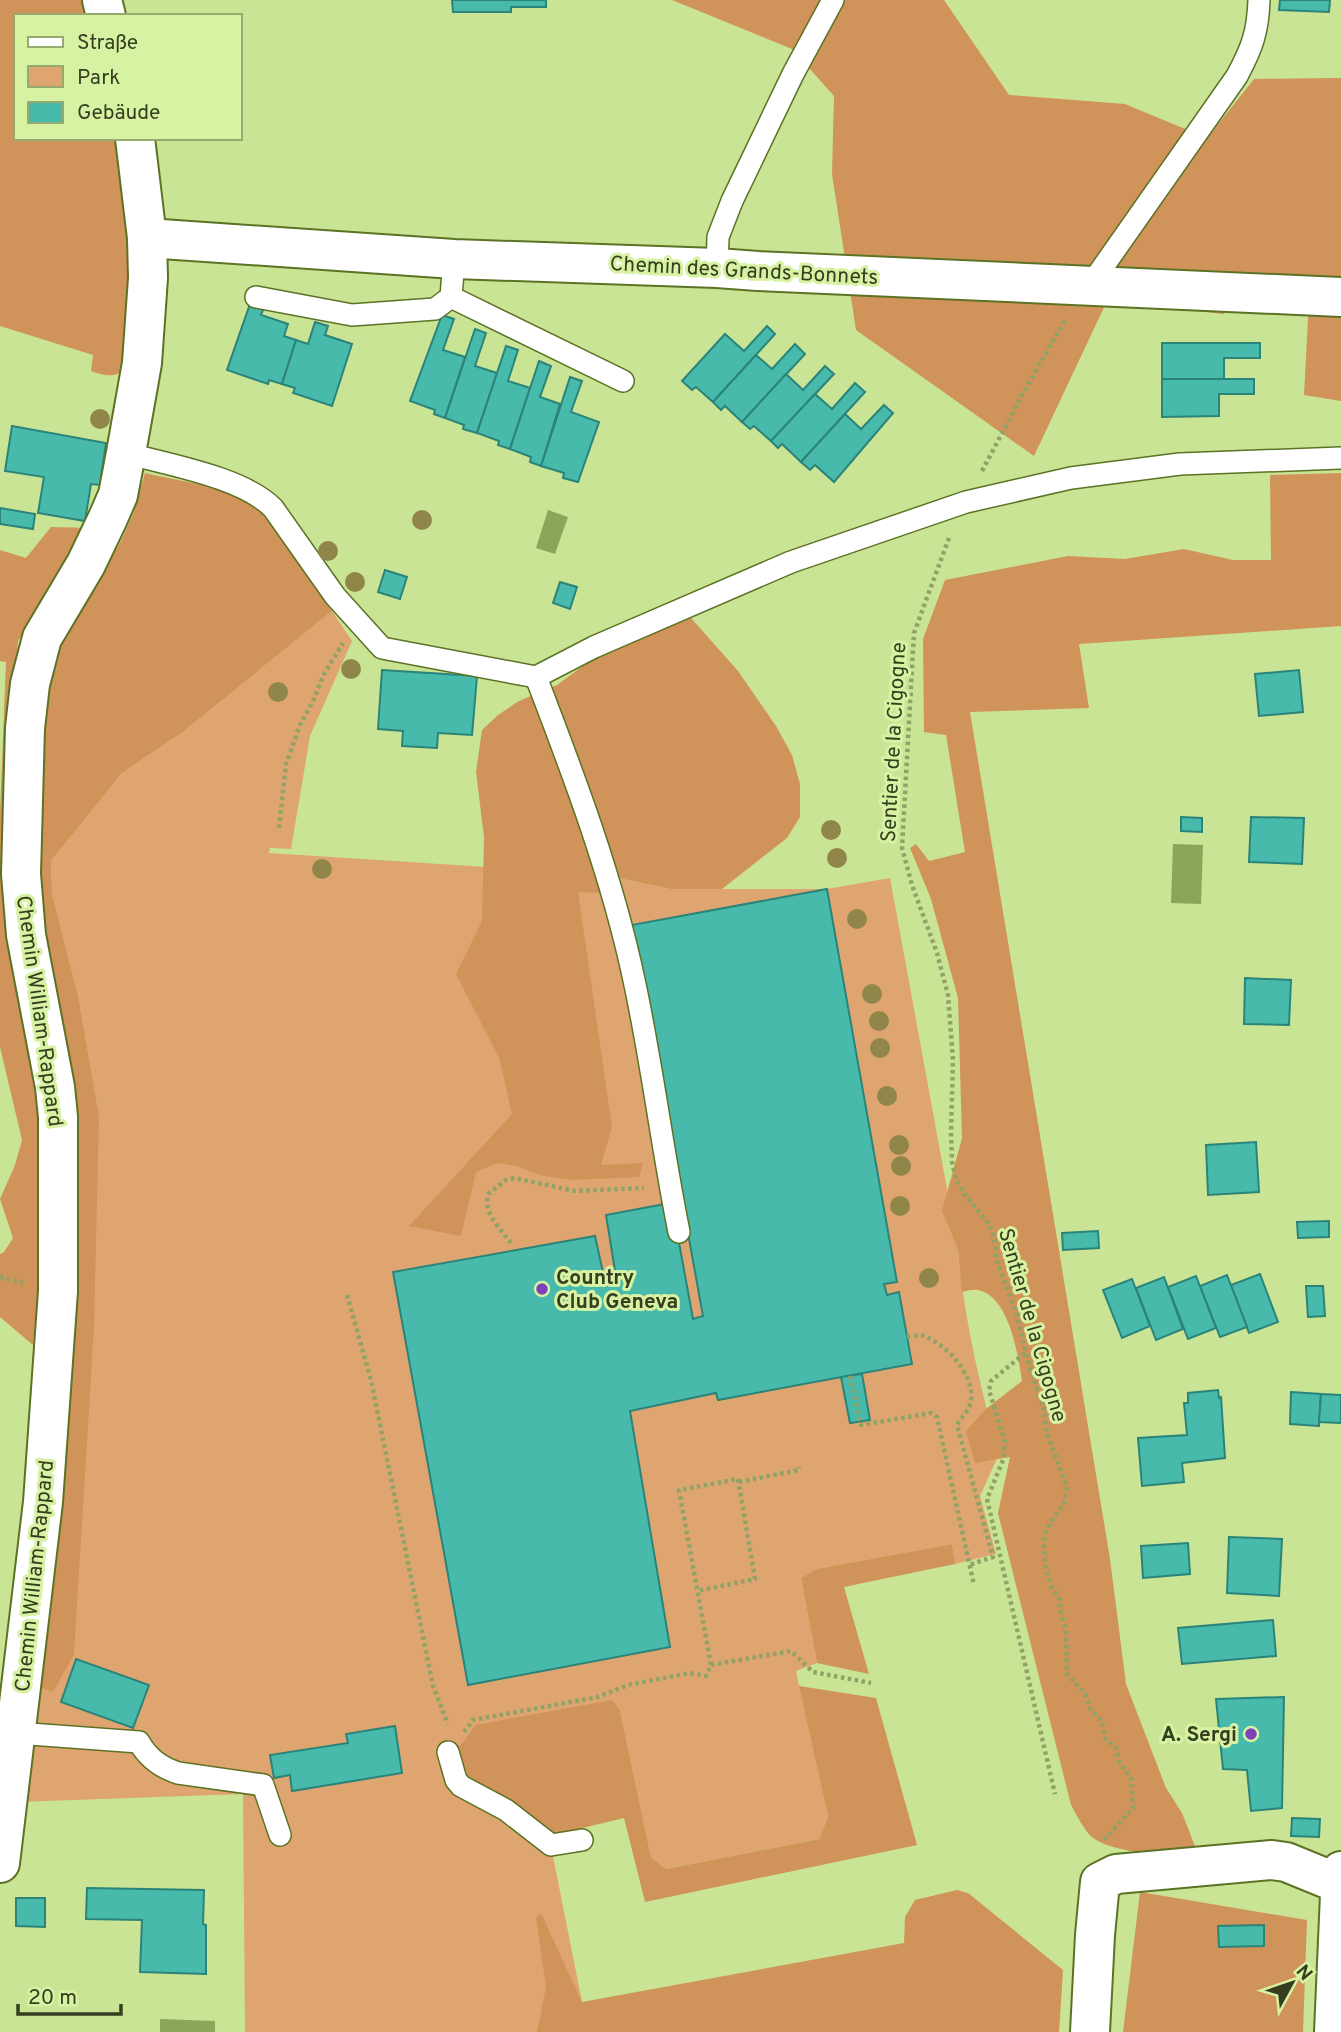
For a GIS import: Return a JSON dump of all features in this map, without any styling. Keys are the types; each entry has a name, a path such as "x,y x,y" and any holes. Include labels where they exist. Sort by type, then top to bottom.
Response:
{"street":[{"name":"Chemin William-Rappard","path":"0,1863 44,1502 58,1291 58,1117 55,1087 26,935 21,874 25,728 30,684 42,638 86,564 108,518 118,495 126,453 142,363 148,278 147,238 135,140"},
{"name":"Chemin des Grands-Bonnets","path":"147,238 454,259 1091,284 1341,297"},
{"path":"1090,2032 1095,1866 1116,1874 1272,1860 1340,1884"},
{"path":"1334,2032 1341,1871"}],"lane":[{"path":"717,268 718,237 732,201 833,0"},
{"path":"1091,284 1237,76 1253,48 1258,26 1259,0"},
{"path":"256,297 352,315 435,309 451,297 454,259"},
{"path":"451,297 623,381"},
{"path":"126,453 238,485 263,499 273,508 335,596 382,648 536,677 594,646 791,562 965,502 1071,478 1180,464 1341,458"},
{"path":"536,677 575,779 612,893 634,981 679,1232"},
{"path":"16,1733 139,1742 149,1756 165,1769 263,1785 280,1835"},
{"path":"448,1752 456,1780 461,1786 506,1810 551,1845 582,1840"}],"path":[{"name":"Sentier de la Cigogne","path":"1091,284 1076,302 1028,384 965,502 944,548 914,633 902,848 908,875 937,953 948,995 953,1060 952,1162 956,1179 965,1195 989,1224 994,1237 998,1261 1044,1409 1047,1433 1066,1487 1064,1504 1050,1523 1045,1534 1044,1547 1046,1569 1051,1586 1060,1600 1066,1629 1068,1674 1086,1694 1091,1710 1102,1721 1105,1738 1115,1747 1120,1763 1130,1778 1133,1808 1095,1866"},
{"path":"279,828 286,764 300,725 337,649 360,624"},
{"path":"511,1242 487,1207 488,1194 506,1181 522,1179 550,1188 575,1191 614,1192 670,1186"},
{"path":"347,1295 371,1380 433,1686 452,1735 448,1752"},
{"path":"908,1337 923,1336 946,1351 964,1368 968,1379 971,1403 957,1426 993,1557 969,1565"},
{"path":"1025,1353 991,1381 989,1390 1005,1442 1003,1460 987,1499 1055,1794"},
{"path":"850,1376 861,1424 931,1413 937,1417 974,1585"},
{"path":"448,1752 474,1720 598,1697 628,1685 690,1673 706,1676 711,1665 679,1490 738,1479 739,1482 799,1470 799,1467"},
{"path":"697,1591 755,1579 739,1482"},
{"path":"711,1665 791,1651 813,1672 872,1682"}],"green space":[{"path":"332,611 352,641 310,736 291,849 270,848 269,853 598,874 670,889 827,889 890,878 958,1249 969,1327 999,1454 980,1496 996,1554 955,1564 952,1544 818,1569 801,1578 817,1663 796,1671 828,1817 819,1839 666,1869 651,1857 620,1710 612,1701 549,1836 582,2002 573,2032 245,2032 243,1794 17,1802 99,1115 78,995 52,894 51,861 122,773 183,732"}],"shaded area":[{"path":"0,0 92,0 96,14 14,14 14,140 124,140 132,331 126,369 113,375 91,371 93,355 0,326"},
{"path":"672,0 944,0 1009,95 1125,104 1207,138 1254,79 1341,78 1341,401 1304,395 1310,281 1224,282 1224,314 1107,301 1034,456 856,330 832,174 834,96 792,49"},
{"path":"145,473 225,491 250,502 290,545 332,611 183,732 122,773 51,861 52,894 78,995 99,1115 94,1327 74,1654 53,1692 35,1685 70,1345 40,931 36,840 42,695 51,659 70,621 119,545 134,512"},
{"path":"1341,473 1341,626 1079,644 1089,708 970,712 1110,1559 1126,1684 1166,1788 1182,1813 1195,1846 1158,1853 1129,1851 1093,1838 1071,1805 998,1513 1010,1457 975,1463 966,1431 986,1409 1022,1381 1010,1328 997,1303 978,1290 962,1292 958,1249 942,1211 962,1138 958,998 931,899 910,848 916,844 929,861 965,852 946,735 924,732 923,639 945,580 1068,556 1125,559 1184,549 1233,560 1271,560 1270,475"},
{"path":"548,510 568,517 555,554 536,548"},
{"path":"51,527 91,528 18,641 12,705 40,1067 40,1270 33,1345 0,1317 0,1254 13,1238 0,1199 15,1165 22,1140 0,1047 0,812 6,662 0,661 0,550 26,558"},
{"path":"691,618 738,671 776,726 792,755 800,784 800,817 787,838 722,889 670,889 599,874 602,893 578,892 612,1127 601,1165 643,1163 639,1177 571,1180 539,1175 517,1166 497,1163 476,1172 461,1236 409,1226 512,1114 500,1060 456,974 482,921 484,837 476,772 482,730 519,701 557,685 602,652"},
{"path":"1173,844 1203,845 1201,904 1171,903"},
{"path":"952,1544 955,1564 844,1587 869,1674 817,1663 801,1578 817,1569"},
{"path":"799,1686 876,1698 917,1845 645,1902 624,1818 549,1836 462,1776 459,1747 476,1725 612,1700 620,1710 651,1857 666,1869 819,1839 828,1817"},
{"path":"957,1890 968,1893 1063,1970 1059,2032 537,2032 546,1987 536,1918 541,1913 582,2002 904,1943 905,1917 915,1900"},
{"path":"1140,1892 1307,1920 1303,2032 1123,2032"},
{"path":"160,2019 215,2021 215,2032 160,2032"}],"building":[{"path":"452,0 546,0 546,7 511,7 511,12 453,12"},
{"path":"1280,0 1330,0 1329,12 1279,10"},
{"path":"251,301 265,305 261,315 288,324 284,336 296,340 282,384 269,380 268,384 227,370"},
{"path":"442,315 454,319 443,350 465,357 445,418 434,414 435,410 410,401"},
{"path":"315,322 328,326 325,335 352,344 332,406 293,393 295,388 282,384 296,340 308,344"},
{"path":"767,326 775,334 713,402 696,387 692,390 682,381 725,334 744,351"},
{"path":"475,329 486,333 475,366 497,373 477,433 463,429 464,425 445,418"},
{"path":"1162,343 1260,343 1260,358 1224,358 1224,379 1162,379"},
{"path":"795,344 805,354 742,422 725,406 721,410 713,402 756,355 772,369"},
{"path":"506,346 518,350 508,381 530,388 510,449 498,445 499,441 477,433"},
{"path":"539,361 551,366 540,397 560,404 541,466 530,462 531,457 510,449"},
{"path":"825,366 834,374 771,441 754,426 750,429 742,422 786,374 803,390"},
{"path":"570,377 582,381 571,412 599,422 578,482 563,478 564,473 541,466"},
{"path":"1162,379 1254,379 1254,394 1219,394 1219,416 1162,417"},
{"path":"855,383 865,392 801,462 782,444 778,448 771,441 815,394 832,409"},
{"path":"884,405 893,413 834,482 815,465 810,470 801,462 845,414 861,429"},
{"path":"12,426 106,443 100,485 91,484 85,521 38,513 44,477 5,471"},
{"path":"0,508 35,514 33,529 0,524"},
{"path":"385,570 407,577 400,599 378,592"},
{"path":"560,582 577,587 570,609 553,603"},
{"path":"382,670 477,676 472,735 438,733 437,748 402,746 403,731 378,729"},
{"path":"1299,670 1303,712 1259,716 1255,674"},
{"path":"1181,817 1202,818 1202,832 1181,831"},
{"path":"1251,817 1304,818 1302,864 1249,862"},
{"name":"Country Club Geneva","path":"827,889 897,1282 884,1284 887,1295 899,1292 912,1364 718,1400 716,1393 630,1411 670,1647 468,1685 393,1272 595,1236 606,1286 617,1283 606,1215 665,1204 678,1237 693,1319 703,1316 632,925"},
{"path":"1245,978 1291,980 1289,1025 1244,1024"},
{"path":"1256,1142 1259,1192 1208,1195 1206,1145"},
{"path":"1329,1221 1329,1237 1298,1238 1297,1222"},
{"path":"1098,1231 1099,1248 1063,1250 1062,1233"},
{"path":"1260,1274 1278,1322 1249,1333 1231,1285"},
{"path":"1227,1275 1247,1327 1220,1337 1200,1286"},
{"path":"1196,1276 1216,1328 1188,1339 1168,1287"},
{"path":"1164,1277 1183,1329 1156,1340 1136,1288"},
{"path":"1132,1279 1150,1326 1122,1338 1103,1290"},
{"path":"1306,1286 1323,1286 1325,1316 1308,1317"},
{"path":"862,1374 870,1420 850,1423 841,1377"},
{"path":"1218,1390 1219,1398 1221,1397 1225,1458 1182,1463 1184,1482 1142,1486 1138,1438 1187,1435 1184,1403 1188,1403 1188,1393"},
{"path":"1291,1392 1321,1394 1319,1426 1290,1424"},
{"path":"1321,1394 1341,1395 1341,1423 1319,1422"},
{"path":"1229,1537 1282,1539 1279,1596 1227,1593"},
{"path":"1188,1543 1190,1574 1143,1578 1141,1546"},
{"path":"1273,1620 1276,1656 1182,1664 1178,1628"},
{"path":"76,1659 149,1685 133,1728 61,1702"},
{"name":"A. Sergi","path":"1284,1697 1282,1808 1251,1811 1247,1770 1223,1769 1216,1699"},
{"path":"395,1726 402,1773 292,1791 290,1775 274,1778 270,1755 348,1743 346,1734"},
{"path":"1292,1818 1320,1819 1319,1837 1291,1836"},
{"path":"87,1888 204,1890 206,1974 140,1972 142,1920 86,1919"},
{"path":"16,1898 45,1898 45,1927 16,1926"},
{"path":"1264,1925 1264,1946 1219,1947 1218,1926"}],"place":[{"name":"Country Club Geneva","path":"542,1289"},
{"name":"A. Sergi","path":"1251,1734"}]}
